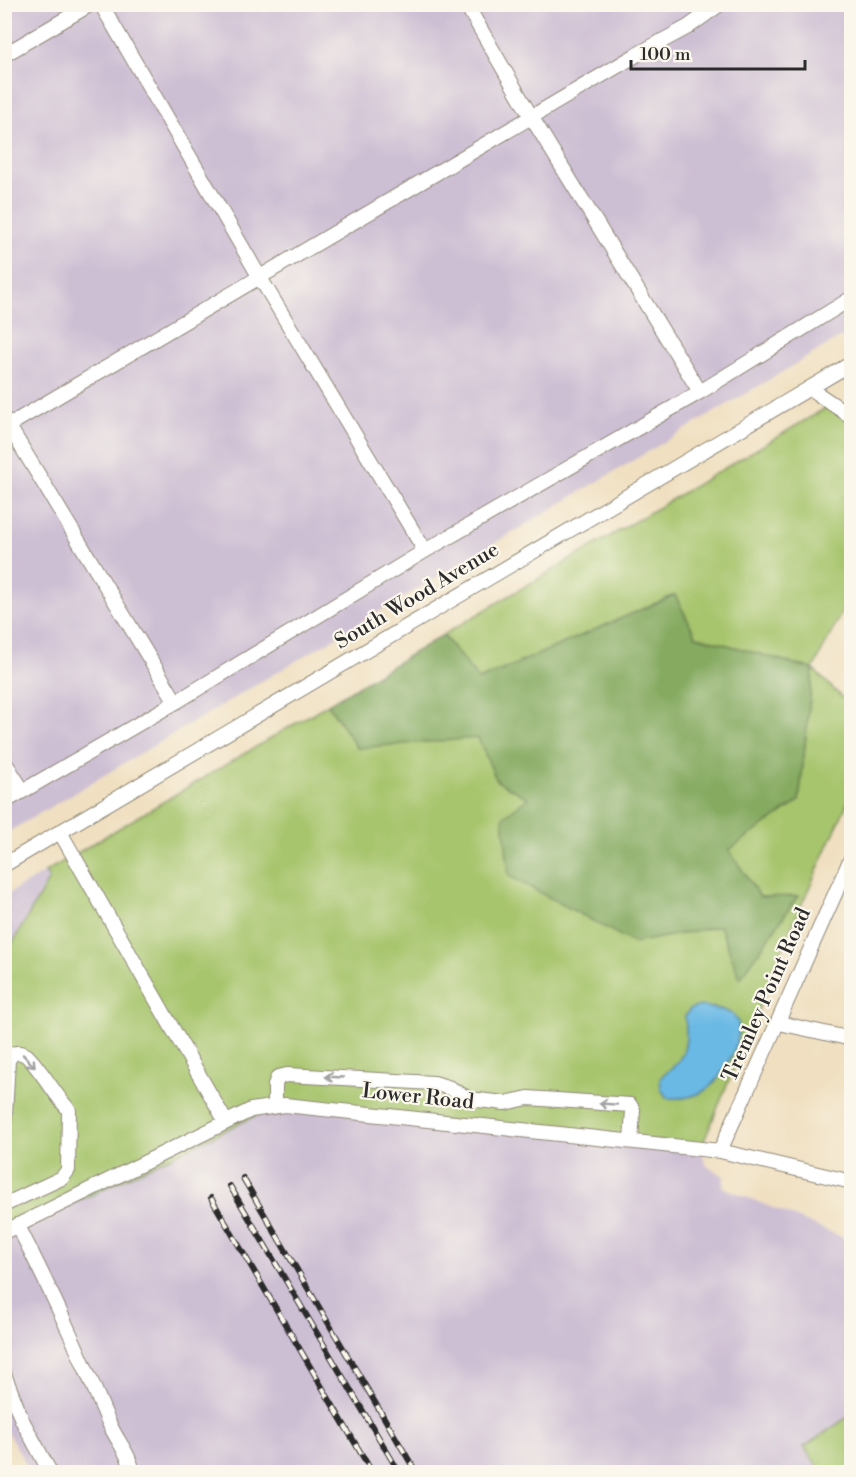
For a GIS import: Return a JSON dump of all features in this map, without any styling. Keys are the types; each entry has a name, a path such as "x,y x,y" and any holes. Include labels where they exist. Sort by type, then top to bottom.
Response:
{"street":[{"path":"4,55 91,4"},
{"path":"100,4 259,276 425,551"},
{"path":"466,4 531,117 700,392"},
{"path":"176,702 6,424 688,27 720,4"},
{"path":"4,802 176,702 425,551 700,392 852,298"},
{"name":"South Wood Avenue","path":"4,865 852,363"},
{"path":"809,388 852,417"},
{"path":"4,761 23,791"},
{"path":"60,832 226,1122"},
{"name":"Tremley Point Road","path":"720,1151 852,856"},
{"path":"779,1023 852,1039"},
{"path":"4,1132 8,1060 12,1054 18,1052 26,1056 70,1114 67,1172 62,1178 4,1205"},
{"path":"275,1106 275,1085 278,1077 287,1074 434,1083 450,1088 469,1099 481,1101 505,1103 528,1098 630,1105 633,1110 632,1141"},
{"name":"Lower Road","path":"8,1229 251,1110 275,1106 320,1107 720,1151 852,1182"},
{"path":"44,1186 54,1208"},
{"path":"8,1229 88,1370 111,1426 130,1457 133,1473"},
{"path":"4,1374 22,1420 50,1473"}],"shaded area":[{"path":"4,5 851,5 851,331 5,834"},
{"path":"45,872 49,879 7,953 5,980 5,896"},
{"path":"278,1105 701,1149 706,1165 724,1176 723,1187 851,1241 851,1415 804,1447 821,1472 31,1472 5,1428 4,1236"}],"green space":[{"path":"831,405 851,419 851,594 813,669 695,636 675,595 479,680 443,635"},
{"path":"675,595 696,636 813,669 799,801 729,850 760,897 798,896 740,979 720,926 634,943 509,876 503,817 528,798 497,781 478,738 357,748 328,704 443,635 479,680"},
{"path":"813,669 851,706 851,795 792,926 702,1146 278,1105 5,1236 7,953 49,879 45,872 328,704 357,748 478,737 497,781 529,798 634,943 720,926 740,978 797,897 760,897 728,850 799,801"},
{"path":"851,1415 851,1472 821,1472 804,1447"}],"water":[{"path":"701,1006 722,1010 733,1015 738,1022 737,1043 726,1067 711,1086 691,1097 667,1098 661,1089 660,1079 679,1061 682,1055 686,1036 685,1016 690,1009"}],"railway":[{"path":"243,1178 416,1472"},
{"path":"230,1186 399,1472"},
{"path":"211,1198 372,1472"}]}
